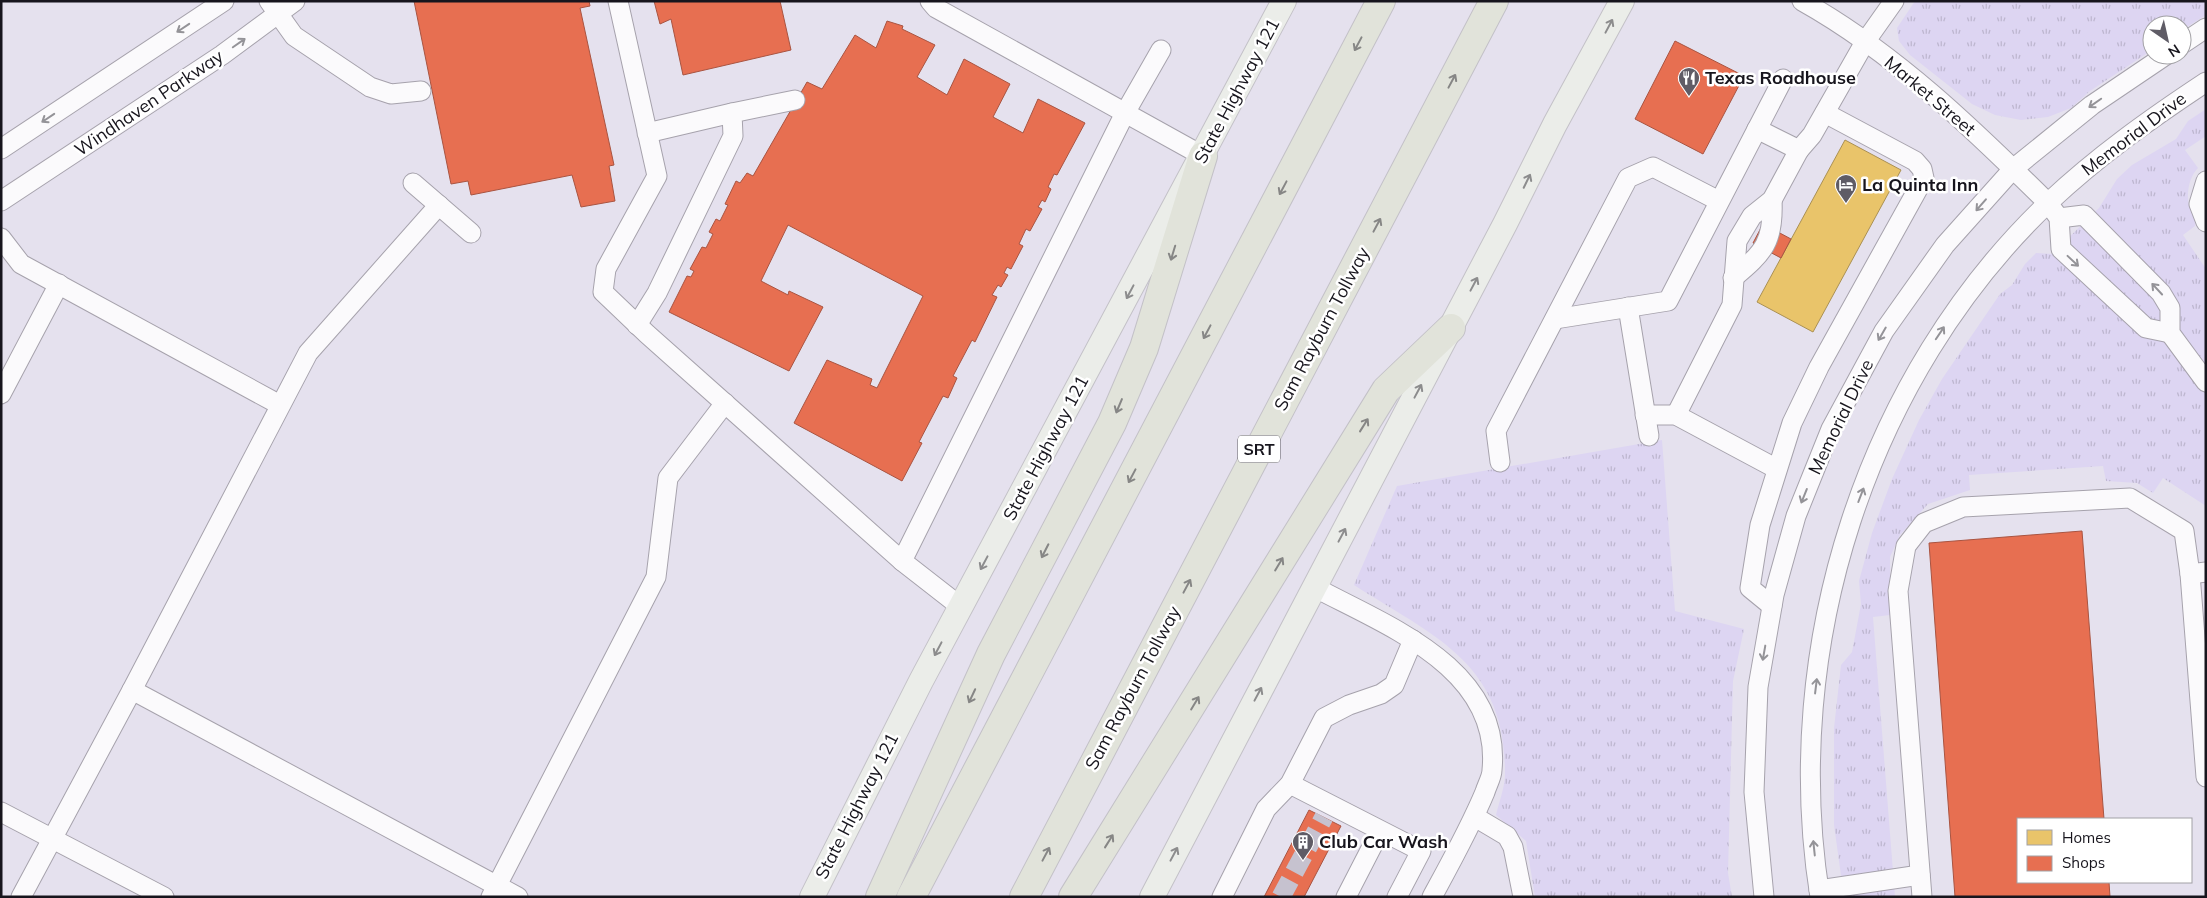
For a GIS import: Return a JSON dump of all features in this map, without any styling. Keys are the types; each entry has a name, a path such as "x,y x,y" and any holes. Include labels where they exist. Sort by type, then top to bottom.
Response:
{"highway":[{"path":"911,897 1381,1"},
{"name":"Sam Rayburn Tollway","path":"1024,897 1494,1"},
{"path":"880,897 992,654 1112,422 1144,348 1203,156"},
{"path":"1073,897 1386,390 1451,328"}],"main road":[{"name":"State Highway 121","path":"812,897 920,681 1203,156 1284,1"},
{"path":"1152,897 1451,328 1555,124 1622,1"}],"street":[{"path":"1,149 224,1"},
{"name":"Windhaven Parkway","path":"1,201 273,8 295,1"},
{"path":"618,1 657,176 606,269 603,292 902,561 961,606"},
{"path":"930,1 936,8 1203,156"},
{"name":"Market Street","path":"1802,1 1835,19 1921,84 2013,168 2053,210"},
{"path":"1676,415 1732,305 1738,241 1752,216 1772,200 1799,150 1812,135 1865,42 1894,1"},
{"path":"273,8 294,36 370,87 391,94 421,91"},
{"path":"2192,37 2206,28"},
{"path":"902,561 1125,113 1161,50"},
{"name":"Memorial Drive","path":"1764,897 1754,792 1758,686 1772,606 1796,516 1827,438 1884,331 1946,246 2013,168 2092,105 2151,65"},
{"path":"1555,319 1668,301 1782,79"},
{"name":"Memorial Drive","path":"1820,893 1811,818 1811,726 1819,657 1832,590 1849,525 1903,398 1938,334 1994,263 2053,210 2130,133 2206,82"},
{"path":"647,133 795,100"},
{"path":"638,325 657,294 734,136 732,113"},
{"path":"1772,606 1750,588 1760,525 1792,423 1819,367 1924,178 1922,169 1916,161 1825,113"},
{"path":"1757,129 1799,150"},
{"path":"1500,462 1496,430 1628,178 1653,167 1719,201"},
{"path":"2206,181 2199,204 2206,222"},
{"path":"413,183 471,234"},
{"path":"1734,278 1760,255 1773,226 1772,200"},
{"path":"21,897 308,354 439,205"},
{"path":"2170,333 2146,328 2061,249 2053,210 2084,215 2161,293 2170,308 2170,333 2206,382"},
{"path":"1,238 21,264 280,404"},
{"path":"1,394 59,284"},
{"path":"1628,307 1649,436"},
{"path":"494,891 656,577 668,478 725,403"},
{"path":"1645,415 1676,415 1777,469"},
{"path":"1922,897 1898,591 1906,546 1924,524 1963,507 2130,498 2184,532 2198,573 2206,777"},
{"path":"1314,587 1413,640 1456,671 1480,704 1490,735 1493,771 1475,817 1432,897"},
{"path":"1222,897 1266,809 1290,784 1324,718 1349,705 1381,694 1394,685 1413,640"},
{"path":"132,690 494,891 518,897"},
{"path":"1290,784 1327,811 1380,830 1421,851 1397,897"},
{"path":"1,812 164,897"},
{"path":"1475,817 1506,836 1513,847 1523,897"},
{"path":"1346,897 1380,830"},
{"path":"1820,893 1920,875"}],"green space":[{"path":"1915,1 2206,1 2206,15 2192,24 2192,15 2142,15 2142,57 2090,91 2071,108 2048,117 2021,120 1995,115 1972,104 1910,55 1899,41 1897,28"},
{"path":"2206,109 2206,136 2185,150 2198,168 2188,188 2189,206 2195,220 2195,226 2183,235 2206,269 2206,506 2163,478 2153,493 2137,483 2106,481 2103,466 1969,475 1970,490 1928,504 1900,535 1890,557 1890,615 1873,617 1895,897 1844,897 1834,825 1834,728 1841,665 1852,652 1861,604 1859,581 1872,533 1892,479 1919,420 1942,379 2000,294 2012,285 2025,264 2036,253 2052,254 2099,208 2117,179 2132,165 2176,139 2188,121"},
{"path":"1662,440 1675,611 1744,629 1733,681 1728,873 1732,897 1535,897 1526,841 1496,815 1505,779 1502,736 1493,705 1479,679 1460,657 1438,638 1354,585 1397,486"}],"building: Homes":[{"name":"La Quinta Inn","path":"1845,140 1901,170 1813,332 1757,302"}],"building: Shops":[{"path":"414,1 589,1 590,6 580,8 614,165 609,166 615,201 581,207 572,175 471,195 468,181 451,184"},
{"path":"654,1 780,1 791,50 683,75 671,19 660,24"},
{"path":"887,21 903,26 902,29 935,45 917,77 947,95 964,59 1010,84 993,117 1023,133 1038,99 1085,123 1057,175 1054,174 1048,187 1051,189 1045,202 1042,200 1038,207 1042,209 1030,231 1026,229 1019,244 1023,246 1011,269 1007,267 1004,273 1008,275 1001,287 998,285 992,295 997,297 975,342 972,340 953,376 957,378 948,398 943,396 919,442 922,443 902,481 794,423 827,360 872,379 870,385 877,388 923,296 788,225 761,281 788,295 789,291 823,307 789,371 669,312 687,276 691,277 694,271 690,269 702,247 706,248 713,234 709,232 716,219 720,221 728,205 725,204 736,181 740,183 747,173 753,176 807,82 822,89 855,35 876,48"},
{"name":"Texas Roadhouse","path":"1675,41 1744,76 1703,154 1635,119"},
{"path":"1763,224 1791,239 1781,258 1753,243"},
{"path":"2082,531 2104,818 2017,818 2017,883 2109,883 2110,897 1955,897 1929,543"},
{"name":"Club Car Wash","path":"1309,810 1341,826 1304,897 1264,897"}],"tunnel":[{"path":"1281,897 1324,817"}],"place":[{"name":"Texas Roadhouse","path":"1689,97"},
{"name":"La Quinta Inn","path":"1846,204"},
{"name":"Club Car Wash","path":"1303,861"}]}
